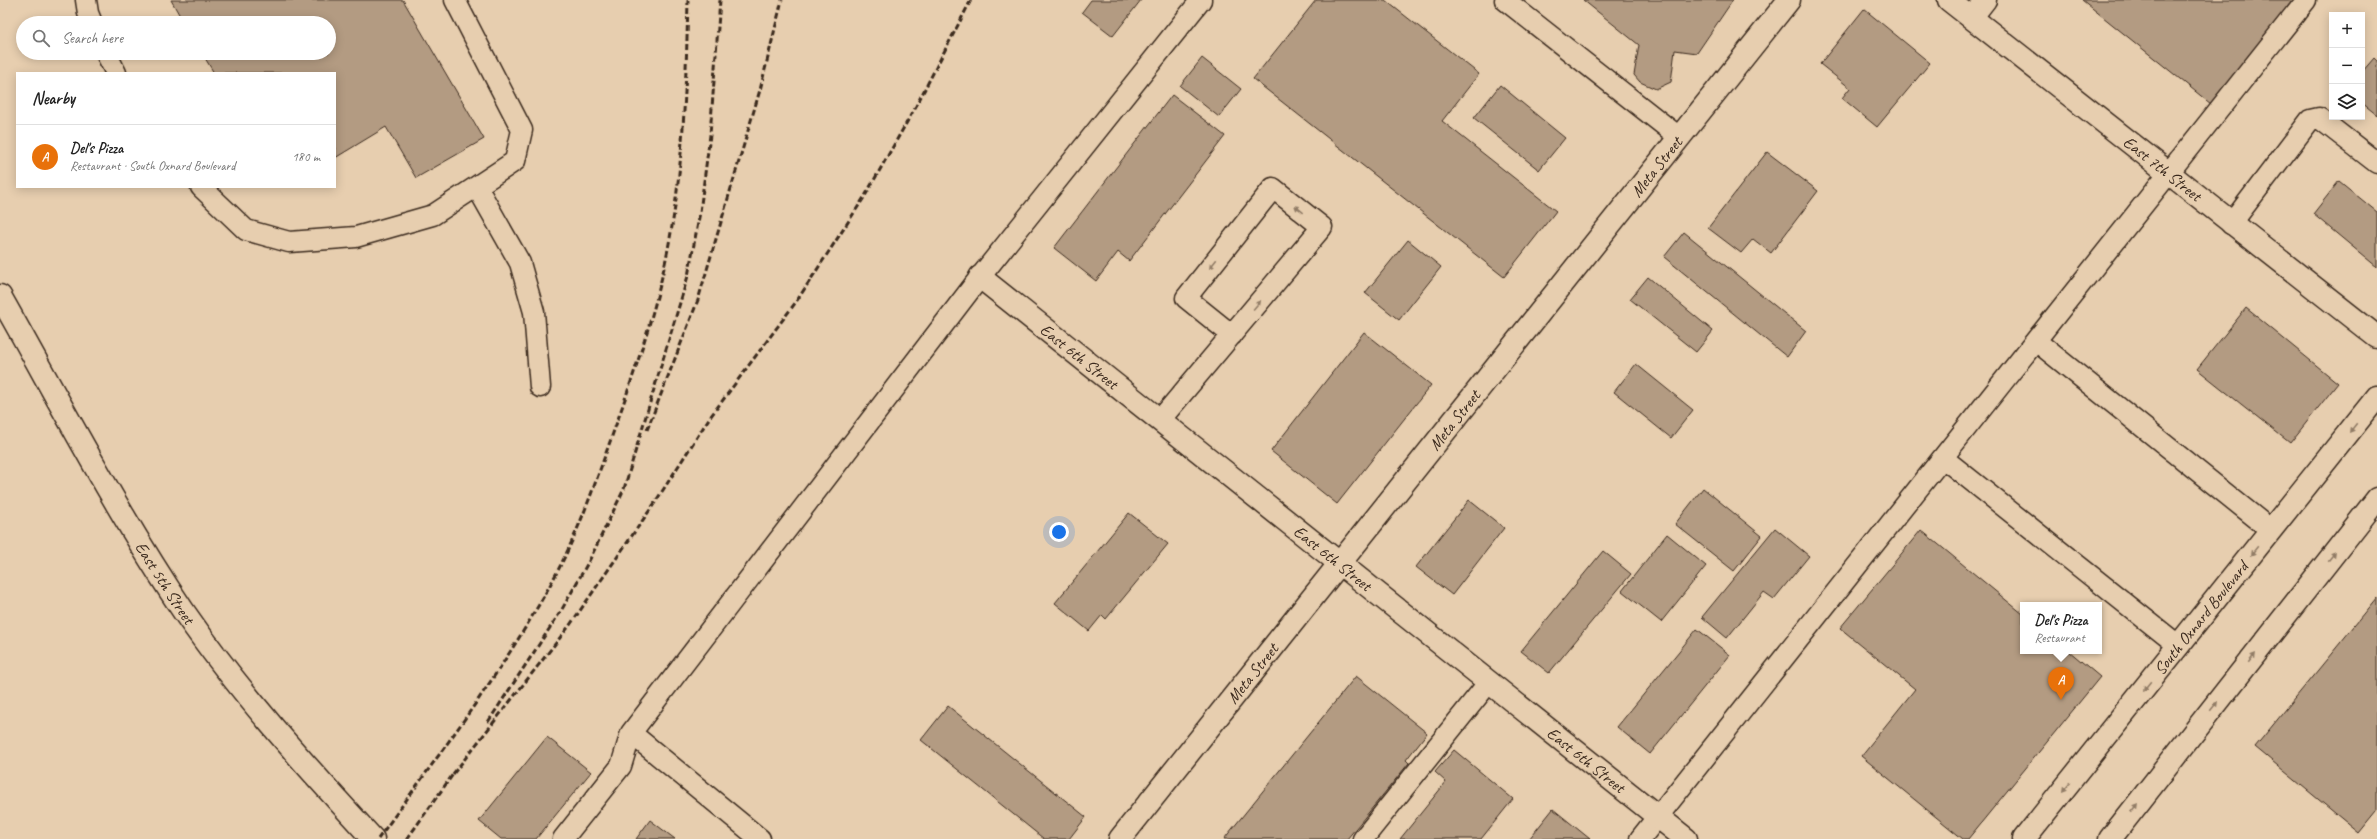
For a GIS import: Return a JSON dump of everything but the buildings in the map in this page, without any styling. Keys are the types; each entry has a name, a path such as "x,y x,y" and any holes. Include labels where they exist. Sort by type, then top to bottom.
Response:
{"street":[{"name":"Meta Street","path":"1120,839 1789,0"},
{"name":"East 7th Street","path":"1949,0 2231,224 2377,337"},
{"name":"East 6th Street","path":"980,277 1340,562 1686,839"},
{"name":"East 5th Street","path":"0,296 130,526 184,612 282,739 373,839"},
{"name":"South Oxnard Boulevard","path":"2024,839 2377,397"},
{"path":"2110,839 2377,499"}],"lane":[{"path":"86,0 89,16"},
{"path":"202,188 246,230 289,242 356,237 433,215 515,161 522,130 455,0"},
{"path":"563,839 621,766 631,733 980,277 1201,0"},
{"path":"1505,0 1679,137"},
{"path":"1972,18 1986,0"},
{"path":"1640,839 2306,0"},
{"path":"110,60 116,72"},
{"path":"2231,224 2310,120 2319,118 2377,163"},
{"path":"477,187 520,263 534,312 540,387"},
{"path":"1160,420 1232,335 1322,227 1273,188 1186,298 1232,335"},
{"path":"2036,341 2271,530"},
{"path":"1943,458 2179,646"},
{"path":"1363,839 1489,682"},
{"path":"631,733 760,839"}],"railway":[{"path":"378,839 471,710 536,611 564,559 593,490 645,338 659,288 670,238 675,208 681,149 685,90 688,0"},
{"path":"488,722 561,611 590,559 624,489 688,276 700,212 710,135 720,0"},
{"path":"647,430 698,300 760,90 782,0"},
{"path":"453,774 570,625 654,504 708,420 796,302 865,196 916,106 971,0"},
{"path":"407,839 456,770"}],"place":[{"name":"Del's Pizza","path":"2061,700"}]}
